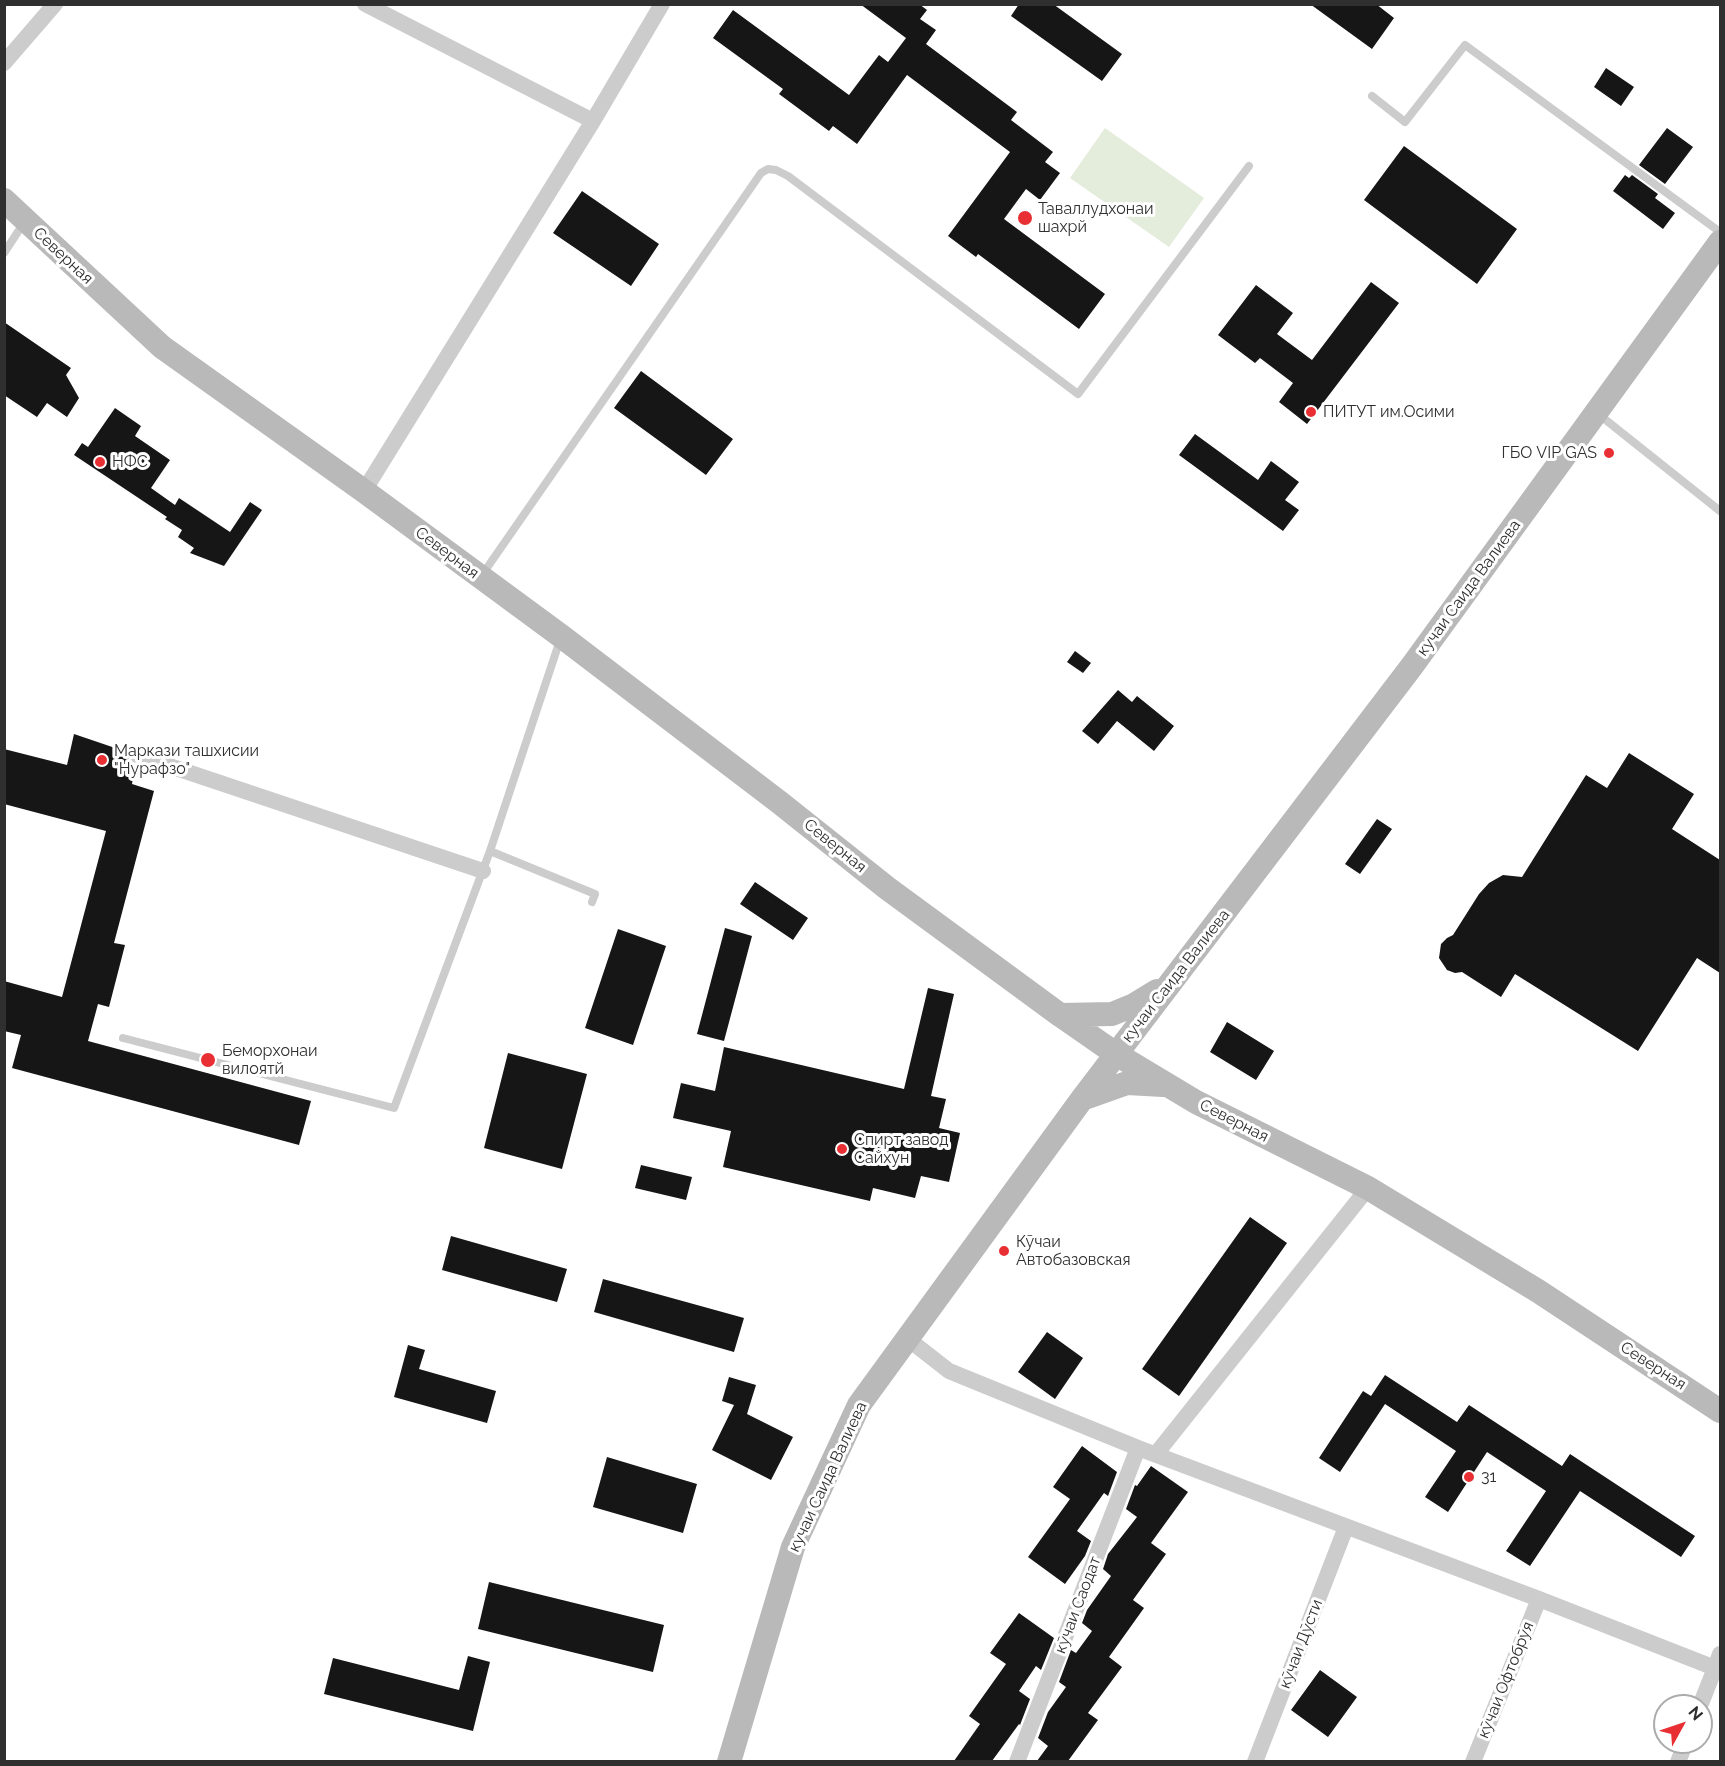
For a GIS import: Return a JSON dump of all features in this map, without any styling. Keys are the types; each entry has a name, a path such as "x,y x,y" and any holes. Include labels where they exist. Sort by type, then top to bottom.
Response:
{"main road":[{"name":"Северная","path":"4,200 162,348 364,491 561,636 779,802 887,888 1060,1015 1116,1054 1196,1102 1368,1188 1538,1291 1720,1411"},
{"name":"кучаи Саида Валиева","path":"729,1761 793,1547 859,1405 1082,1099 1412,666 1720,242"},
{"path":"1060,1015 1094,1016 1123,1011 1169,983"},
{"path":"1082,1099 1127,1083 1167,1085"}],"street":[{"path":"4,63 55,4"},
{"path":"365,4 593,121"},
{"path":"364,491 593,121 662,4"},
{"path":"137,755 483,870"},
{"path":"1156,1454 1368,1188"},
{"path":"908,1339 949,1371 1138,1448 1539,1599 1718,1661 1705,1694"},
{"name":"кӯчаи Саодат","path":"1017,1761 1138,1448"},
{"name":"кӯчаи Дӯсти","path":"1255,1761 1346,1527"},
{"name":"кӯчаи Офтобрӯя","path":"1473,1761 1539,1599"}],"lane":[{"path":"1372,96 1405,122 1465,45 1720,232"},
{"path":"480,578 761,173 776,170 788,176 1078,394 1249,166"},
{"path":"4,253 25,220"},
{"path":"1596,413 1720,511"},
{"path":"123,1038 394,1108 490,851 561,636"},
{"path":"490,851 595,894 592,902"}],"green space":[{"path":"1105,128 1204,198 1169,247 1070,178"}],"building":[{"path":"860,4 919,4 927,10 920,19 936,30 926,44 1017,112 1011,120 1053,152 1045,162 1060,173 1040,200 1026,189 1004,219 1105,294 1079,329 978,254 976,257 948,236 1010,152 907,75 857,144 833,126 829,131 779,94 783,89 713,38 733,10 849,95 879,55 888,62 906,38"},
{"path":"1019,4 1053,4 1122,54 1102,81 1011,16"},
{"path":"1310,4 1376,4 1394,18 1372,49"},
{"path":"1606,68 1634,87 1621,106 1594,87"},
{"path":"1667,128 1693,147 1665,184 1639,165"},
{"path":"1404,146 1517,229 1477,284 1364,200"},
{"path":"1625,175 1629,178 1632,175 1658,194 1655,198 1675,213 1663,229 1613,191"},
{"path":"582,191 659,244 631,286 553,233"},
{"path":"1371,282 1399,303 1307,424 1279,402 1293,383 1260,358 1255,363 1218,335 1256,285 1293,313 1277,334 1312,360"},
{"path":"4,322 71,368 66,375 79,398 67,417 47,403 37,417 4,395"},
{"path":"641,371 733,439 706,475 614,408"},
{"path":"115,408 141,426 135,436 170,460 151,488 175,505 179,498 230,532 250,502 262,510 224,566 190,553 194,548 178,537 182,530 165,519 167,517 74,455 82,443 88,447"},
{"path":"1195,434 1258,480 1271,461 1299,482 1285,500 1299,510 1283,531 1179,455"},
{"path":"1075,651 1091,663 1083,673 1067,662"},
{"path":"1118,690 1132,702 1137,696 1174,726 1154,751 1117,721 1098,744 1082,731"},
{"path":"74,734 127,752 129,761 135,765 132,784 154,791 114,943 125,945 109,1007 98,1004 88,1041 311,1101 299,1145 12,1068 21,1035 4,1031 4,981 62,997 106,831 4,804 4,749 67,765"},
{"path":"1629,753 1694,794 1672,829 1720,860 1720,973 1697,958 1638,1051 1515,974 1501,997 1462,972 1455,973 1447,970 1439,958 1441,944 1453,935 1479,894 1489,883 1503,875 1522,877 1586,775 1607,788"},
{"path":"1377,819 1392,829 1360,874 1345,864"},
{"path":"755,882 808,918 793,940 740,904"},
{"path":"725,928 752,936 724,1041 697,1034"},
{"path":"618,929 666,946 633,1045 585,1028"},
{"name":"Спирт завод Сайхун","path":"928,988 954,994 931,1096 946,1099 939,1128 960,1133 949,1182 921,1176 915,1198 873,1188 870,1201 723,1167 731,1131 673,1118 681,1083 715,1091 724,1047 904,1089"},
{"path":"1227,1022 1274,1051 1256,1080 1210,1052"},
{"path":"508,1053 587,1074 562,1169 484,1148"},
{"path":"641,1165 692,1177 686,1200 635,1188"},
{"path":"1250,1217 1287,1243 1179,1396 1142,1369"},
{"path":"451,1236 567,1269 557,1302 442,1270"},
{"path":"603,1279 744,1318 734,1352 594,1312"},
{"path":"1047,1332 1083,1358 1055,1399 1018,1372"},
{"path":"408,1345 425,1350 419,1369 496,1391 487,1423 394,1397"},
{"path":"1385,1375 1457,1422 1469,1405 1562,1466 1570,1454 1695,1536 1681,1557 1580,1491 1530,1566 1506,1551 1546,1491 1487,1452 1448,1512 1425,1497 1456,1451 1385,1404 1340,1472 1319,1458 1363,1391 1371,1396"},
{"path":"729,1377 756,1385 747,1414 793,1437 771,1480 712,1450 734,1405 722,1401"},
{"path":"1082,1446 1117,1472 1108,1496 1104,1493 1077,1531 1091,1541 1085,1556 1065,1584 1028,1557 1070,1499 1053,1487"},
{"path":"607,1457 697,1484 683,1533 593,1507"},
{"path":"1151,1466 1188,1492 1151,1543 1166,1554 1133,1600 1144,1608 1109,1657 1122,1667 1088,1713 1098,1720 1068,1761 1037,1761 1048,1746 1038,1738 1048,1712 1066,1687 1059,1682 1071,1650 1076,1653 1092,1631 1082,1623 1087,1610 1111,1576 1103,1569 1108,1554 1137,1517 1126,1509 1135,1485 1137,1486"},
{"path":"489,1582 664,1625 653,1672 478,1629"},
{"path":"1019,1613 1054,1638 1041,1670 1036,1666 1019,1691 1030,1699 1020,1725 992,1761 954,1761 980,1724 969,1716 1006,1664 990,1653"},
{"path":"468,1656 490,1662 473,1731 324,1694 333,1658 459,1690"},
{"path":"1320,1670 1357,1697 1328,1737 1291,1710"}],"place":[{"name":"Таваллудхонаи шахрй","path":"1025,218"},
{"name":"ПИТУТ им.Осими","path":"1311,412"},
{"name":"ГБО VIP GAS","path":"1609,453"},
{"name":"НФС","path":"100,462"},
{"name":"Маркази ташхисии \"Нурафзо\"","path":"102,760"},
{"name":"Беморхонаи вилоятй","path":"208,1060"},
{"name":"Спирт завод Сайхун","path":"842,1149"},
{"name":"Кӯчаи Автобазовская","path":"1004,1251"},
{"name":"31","path":"1469,1477"}]}
